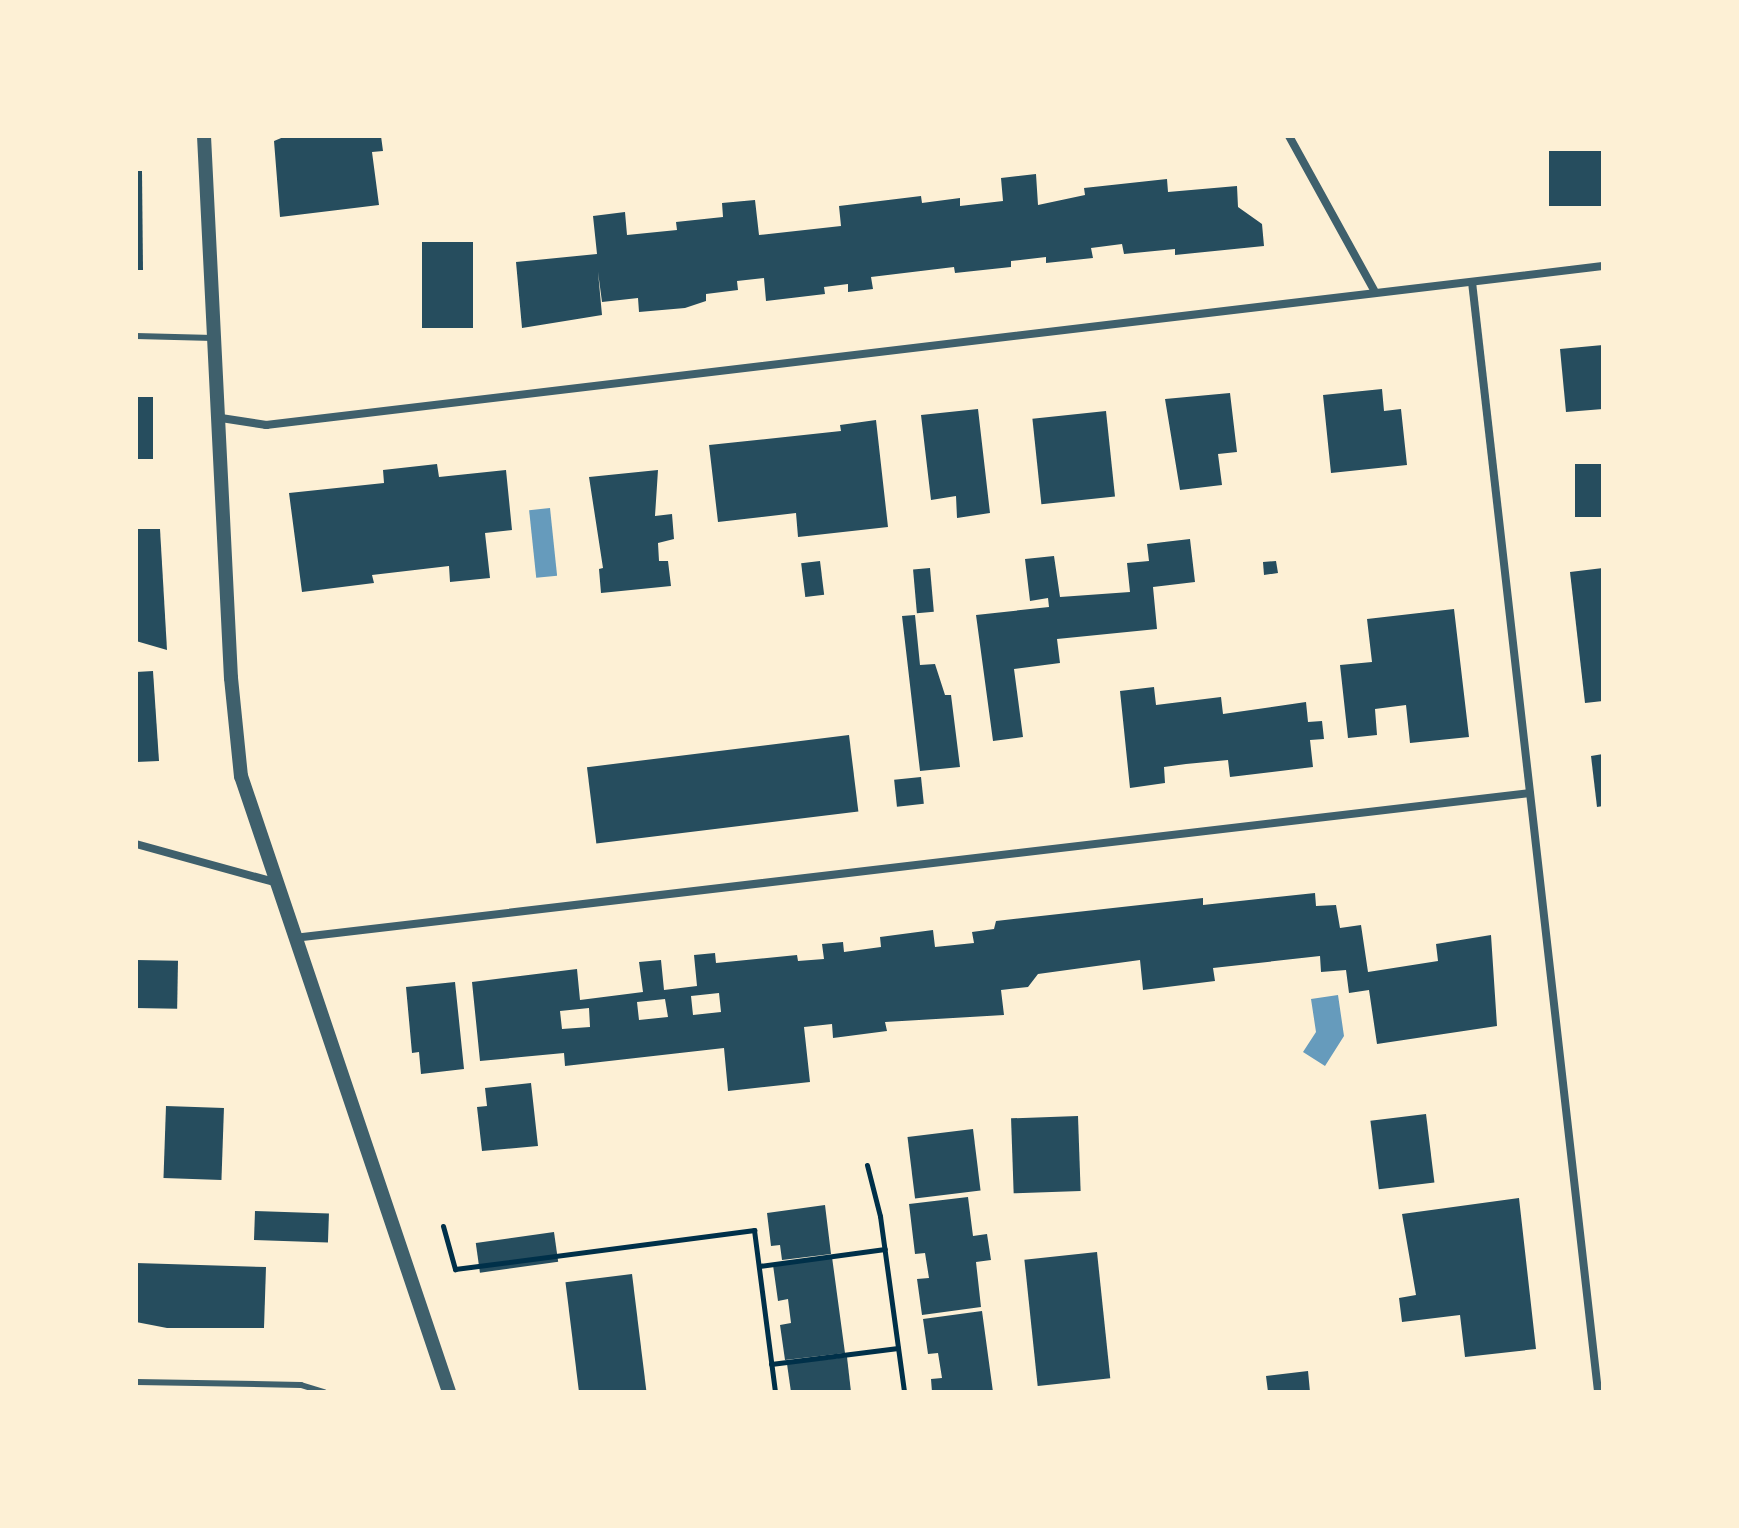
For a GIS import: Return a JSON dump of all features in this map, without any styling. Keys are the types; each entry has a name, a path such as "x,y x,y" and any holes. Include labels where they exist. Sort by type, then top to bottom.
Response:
{"street":[{"path":"204,136 221,418 234,727 241,776 274,882 449,1392"},
{"path":"1289,136 1374,290"},
{"path":"221,418 266,425 1374,290 1603,266"},
{"path":"1472,282 1598,1392"},
{"path":"294,938 1530,793"},
{"path":"136,844 274,882"}],"lane":[{"path":"136,336 216,338"},
{"path":"136,1382 301,1385 324,1392"}],"path":[{"path":"867,1165 885,1249 904,1392"},
{"path":"443,1226 455,1269 754,1230 775,1392"},
{"path":"759,1266 885,1249"},
{"path":"771,1364 898,1348"}],"water":[{"path":"550,508 557,576 536,578 529,510"},
{"path":"1338,995 1344,1036 1325,1066 1303,1052 1316,1032 1311,999"}],"building":[{"path":"286,136 381,136 383,151 372,152 379,205 280,217 274,141"},
{"path":"1549,151 1603,151 1603,206 1549,206"},
{"path":"136,171 142,171 143,270 136,270"},
{"path":"1036,174 1038,205 1085,195 1084,188 1167,179 1168,192 1237,186 1238,207 1262,224 1264,246 1175,255 1175,249 1124,254 1122,244 1091,248 1093,258 1046,263 1046,257 1011,261 1011,267 955,273 954,267 871,277 873,289 848,292 848,284 824,287 825,294 766,301 764,278 737,281 738,290 706,294 706,301 685,308 639,312 638,298 602,302 598,272 602,315 522,328 516,262 597,254 593,216 625,212 627,235 677,230 676,222 723,217 722,203 755,200 759,235 841,226 839,206 921,196 922,203 960,198 960,206 1003,201 1001,178"},
{"path":"422,242 473,242 473,328 422,328"},
{"path":"1603,345 1603,409 1566,412 1560,349"},
{"path":"1382,389 1384,411 1401,409 1407,465 1331,473 1323,395"},
{"path":"1230,393 1237,452 1218,454 1222,485 1180,490 1165,399"},
{"path":"136,397 153,397 153,459 136,459"},
{"path":"978,409 990,513 957,518 956,496 931,500 921,415"},
{"path":"1106,411 1115,497 1041,504 1032,419"},
{"path":"876,420 888,527 798,537 796,513 718,522 709,445 841,431 840,425"},
{"path":"437,464 439,477 506,470 512,530 485,533 490,578 450,582 449,566 372,575 374,583 302,592 289,493 384,483 383,470"},
{"path":"1575,464 1603,464 1603,517 1575,517"},
{"path":"658,470 655,516 672,514 674,539 658,543 659,561 668,561 671,586 601,593 599,569 603,568 589,477"},
{"path":"136,529 160,529 167,650 136,641"},
{"path":"1190,539 1195,582 1153,587 1157,629 1057,639 1060,663 1014,669 1023,737 993,741 976,615 1049,607 1048,598 1030,601 1025,559 1054,556 1060,597 1130,592 1127,563 1149,561 1147,544"},
{"path":"820,561 824,595 805,597 801,563"},
{"path":"1276,561 1278,573 1264,575 1263,562"},
{"path":"930,568 934,612 917,613 913,569"},
{"path":"1603,568 1603,701 1585,703 1570,572"},
{"path":"1454,609 1469,737 1410,743 1406,705 1375,709 1377,735 1348,738 1340,665 1372,662 1367,619"},
{"path":"915,615 920,665 935,664 945,695 951,695 960,767 920,771 902,616"},
{"path":"153,671 159,761 136,762 136,672"},
{"path":"1154,687 1156,705 1221,697 1223,714 1306,702 1308,722 1322,721 1324,739 1310,740 1313,767 1230,777 1228,760 1186,764 1164,767 1165,783 1130,788 1120,691"},
{"path":"849,735 858,811 596,844 587,767"},
{"path":"1603,754 1603,806 1597,807 1591,756"},
{"path":"921,777 924,804 897,807 894,780"},
{"path":"1315,893 1316,906 1336,905 1340,928 1361,925 1368,972 1438,961 1436,944 1491,935 1497,1026 1377,1044 1369,990 1349,993 1346,970 1321,972 1320,956 1213,968 1215,981 1143,990 1140,960 1038,974 1028,987 1001,990 1004,1015 885,1022 887,1031 833,1038 832,1024 804,1027 810,1082 728,1091 724,1048 565,1066 564,1053 480,1061 472,982 577,969 580,1000 643,992 639,962 661,960 664,990 697,986 694,955 715,953 716,963 797,955 798,961 824,959 822,944 843,942 844,952 881,947 880,937 933,930 935,947 974,943 972,932 994,929 996,921 1203,898 1203,905","holes":["719,993 721,1012 693,1015 691,996","665,999 668,1017 639,1020 637,1002","589,1008 590,1027 562,1029 560,1011"]},
{"path":"136,960 178,961 177,1009 136,1008"},
{"path":"455,982 464,1069 421,1074 419,1052 412,1053 406,987"},
{"path":"531,1083 538,1146 482,1151 477,1107 487,1106 485,1088"},
{"path":"166,1106 224,1108 221,1180 163,1178"},
{"path":"1426,1114 1434,1182 1379,1189 1370,1121"},
{"path":"1078,1116 1081,1191 1014,1193 1011,1118"},
{"path":"973,1129 981,1191 915,1199 907,1137"},
{"path":"968,1197 973,1236 987,1234 991,1260 976,1262 981,1307 922,1315 917,1279 929,1278 925,1253 915,1254 909,1204"},
{"path":"1519,1198 1536,1349 1465,1357 1460,1315 1402,1322 1399,1298 1416,1295 1402,1214"},
{"path":"825,1205 831,1254 782,1260 780,1245 771,1246 767,1213"},
{"path":"255,1211 329,1214 328,1243 254,1240"},
{"path":"554,1232 558,1262 480,1273 476,1243"},
{"path":"1097,1252 1110,1378 1038,1386 1024,1260"},
{"path":"832,1257 845,1353 785,1360 780,1325 791,1323 788,1299 778,1301 773,1265"},
{"path":"136,1263 266,1267 264,1328 167,1328 136,1322"},
{"path":"632,1274 646,1392 579,1392 565,1282"},
{"path":"982,1311 993,1392 932,1392 931,1379 942,1378 938,1353 928,1354 923,1319"},
{"path":"847,1357 851,1392 791,1392 787,1364"},
{"path":"1308,1371 1310,1392 1268,1392 1266,1376"}]}
